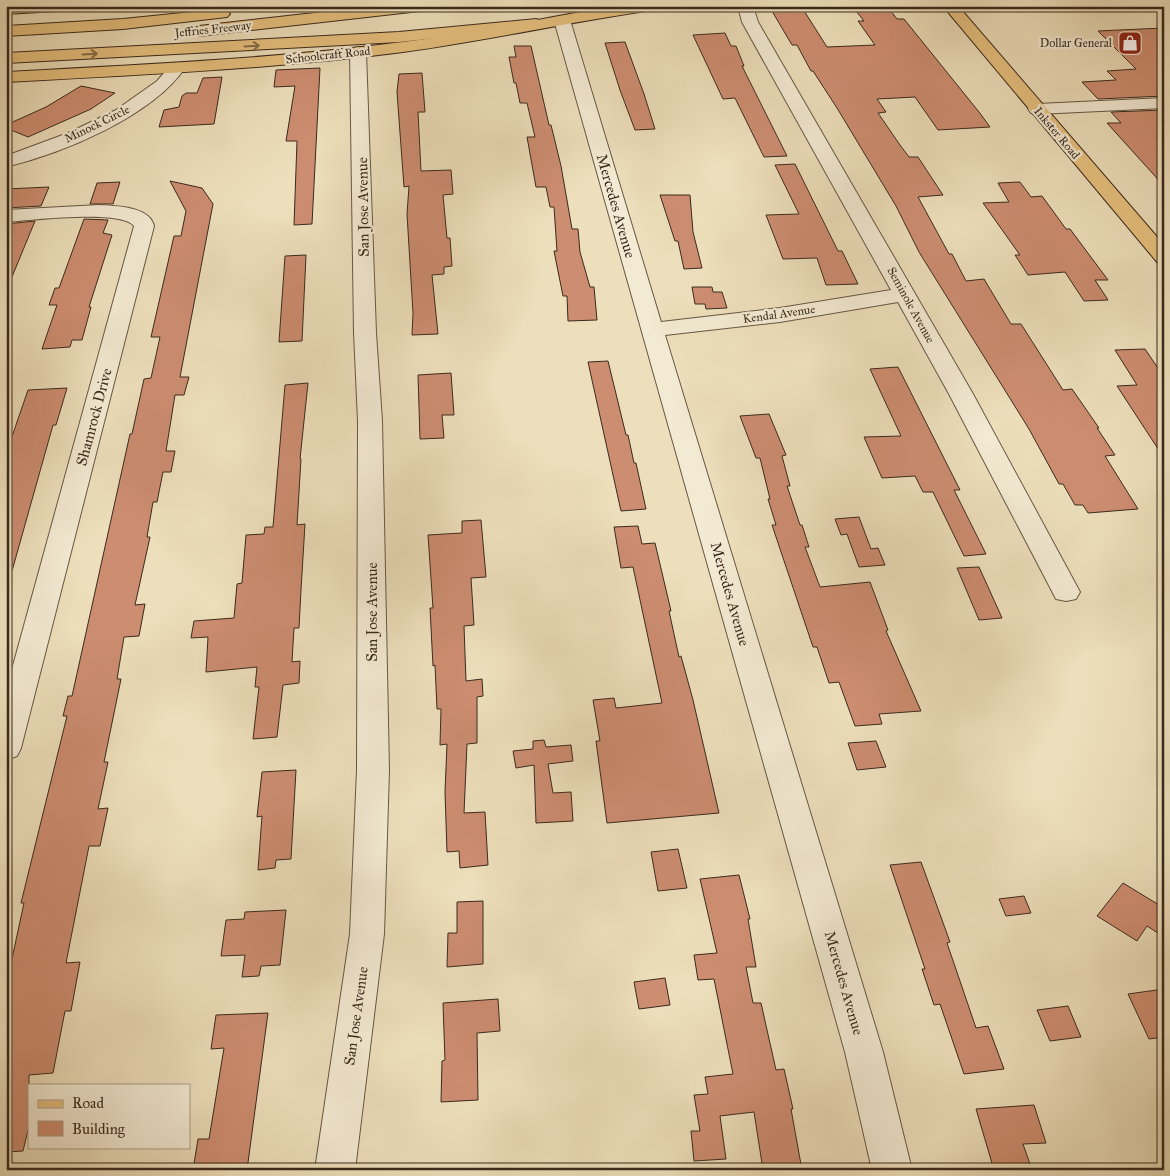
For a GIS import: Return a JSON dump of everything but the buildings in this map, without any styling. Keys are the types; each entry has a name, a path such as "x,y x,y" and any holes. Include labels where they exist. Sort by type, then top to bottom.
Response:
{"main road":[{"path":"6,9 55,6"},
{"path":"6,20 175,6"},
{"name":"Jeffries Freeway","path":"6,31 123,24 293,6"},
{"name":"Jeffries Freeway","path":"6,48 234,28 420,6"},
{"name":"Schoolcraft Road","path":"6,77 177,68 358,52 474,36 646,6"},
{"name":"Inkster Road","path":"950,6 1164,258"},
{"path":"6,58 399,38 536,24"}],"street":[{"path":"729,9 748,14"},
{"name":"Seminole Avenue","path":"748,14 961,394 1066,592"},
{"name":"Mercedes Avenue","path":"562,20 861,1043 892,1170"},
{"name":"San Jose Avenue","path":"335,1170 366,934 373,770 370,421 365,333 358,52"},
{"name":"Minock Circle","path":"6,162 60,142 114,117 149,96 166,82 177,68"},
{"path":"1037,110 1164,103"},
{"name":"Shamrock Drive","path":"6,216 111,211 132,214 143,221 144,226 6,748"},
{"name":"Kendal Avenue","path":"652,330 780,315 905,294"}],"place":[{"name":"Dollar General","path":"1130,43"}]}
